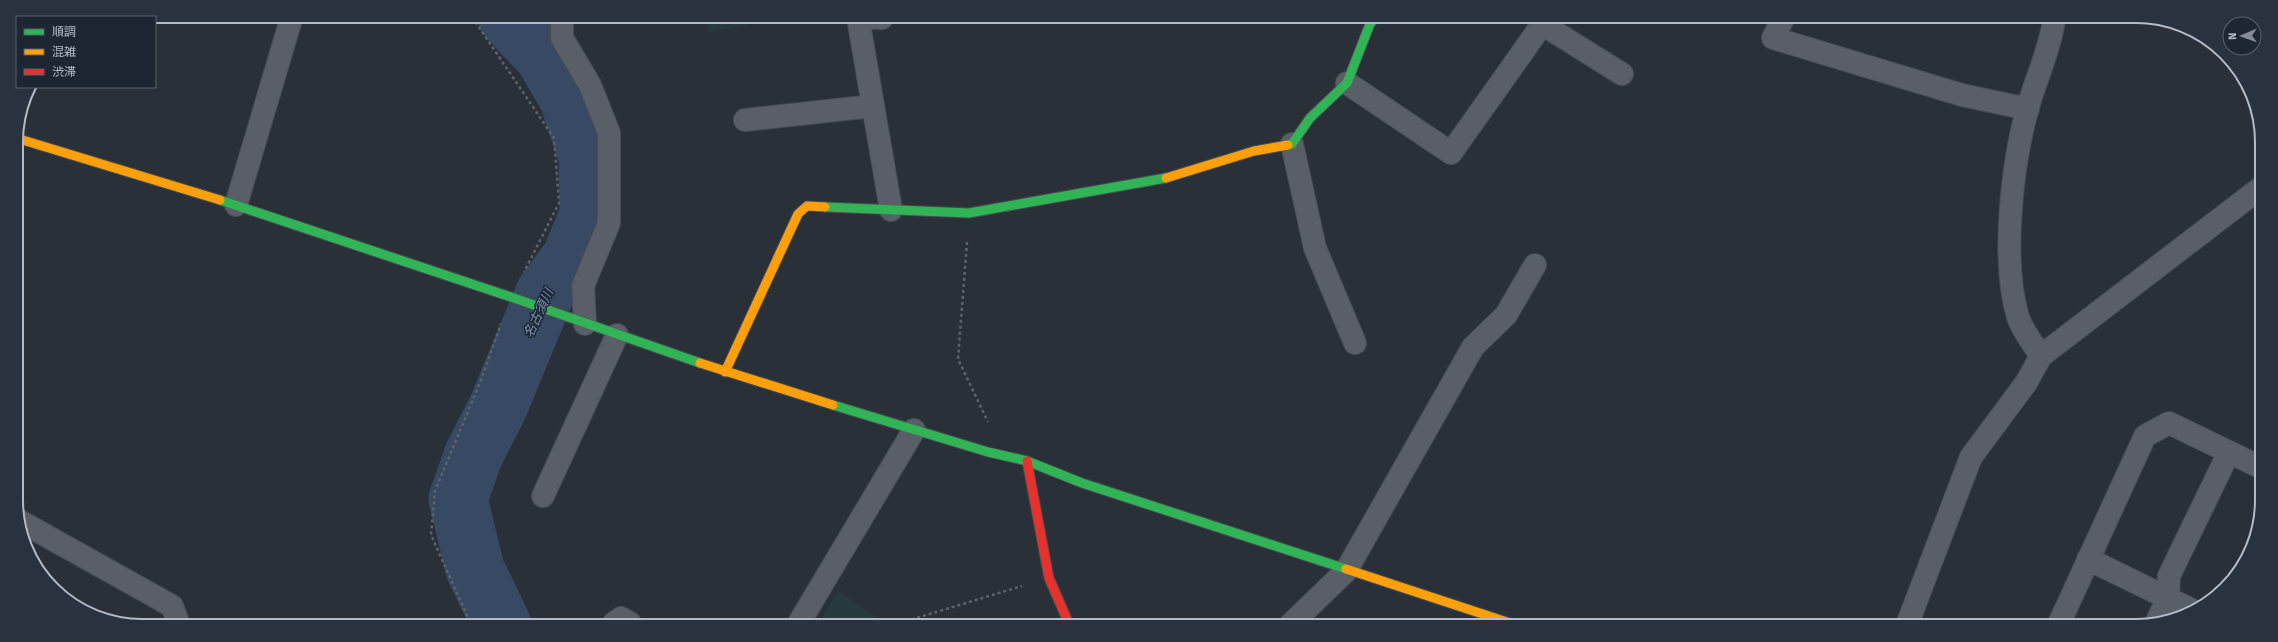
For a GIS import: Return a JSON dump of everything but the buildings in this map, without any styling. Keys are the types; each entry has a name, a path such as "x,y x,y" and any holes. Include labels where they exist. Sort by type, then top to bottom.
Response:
{"street":[{"path":"236,205 290,23"},
{"path":"562,23 562,38 590,85 609,133 609,223 583,286 575,321"},
{"path":"859,23 891,210"},
{"path":"726,372 798,214 807,206 969,213 1169,177 1254,151 1292,144 1310,118 1347,82 1371,23"},
{"path":"1347,82 1451,153 1543,23"},
{"path":"1547,23 1622,74"},
{"path":"1781,23 1773,38 1962,95 2028,109"},
{"path":"2041,356 2018,318 2012,293 2008,245 2018,150 2028,109 2053,23"},
{"path":"745,120 873,106"},
{"path":"23,140 236,205 726,372 988,452 1027,461 1082,483 1346,571 1500,619"},
{"path":"1292,144 1315,248 1355,343"},
{"path":"1909,619 1971,457 2026,383 2041,356 2255,191"},
{"path":"1296,619 1346,571 1473,347 1506,315 1535,265"},
{"path":"543,496 617,335"},
{"path":"2061,619 2145,436 2169,423 2255,464"},
{"path":"801,619 914,430"},
{"path":"2159,617 2168,598 2169,576 2230,452"},
{"path":"1027,461 1049,578 1067,619"},
{"path":"25,524 172,606 177,619"},
{"path":"2088,559 2186,607"}],"path":[{"path":"969,213 958,359 988,421 988,452"},
{"path":"913,619 1049,578"}],"green space":[{"path":"710,23 749,23 748,25 707,32"},
{"path":"838,591 879,619 821,619"}],"waterway":[{"name":"名古須川","path":"499,619 475,569 458,499 474,454 498,407 545,293 571,258 589,215 588,157 569,99 544,56 513,23"}],"traffic: fast":[{"path":"1288,145 1292,144 1310,118 1347,83 1371,23"},
{"path":"825,207 969,213 1166,178"},
{"path":"220,200 511,297 700,363"},
{"path":"833,405 988,452 1027,461 1082,483 1346,569"}],"traffic: slow":[{"path":"23,140 220,200"},
{"path":"1166,178 1254,151 1288,145"},
{"path":"725,372 798,214 807,206 825,207"},
{"path":"700,363 833,405"},
{"path":"1346,569 1498,619"}],"traffic: jam":[{"path":"1027,461 1049,578 1067,619"}]}
